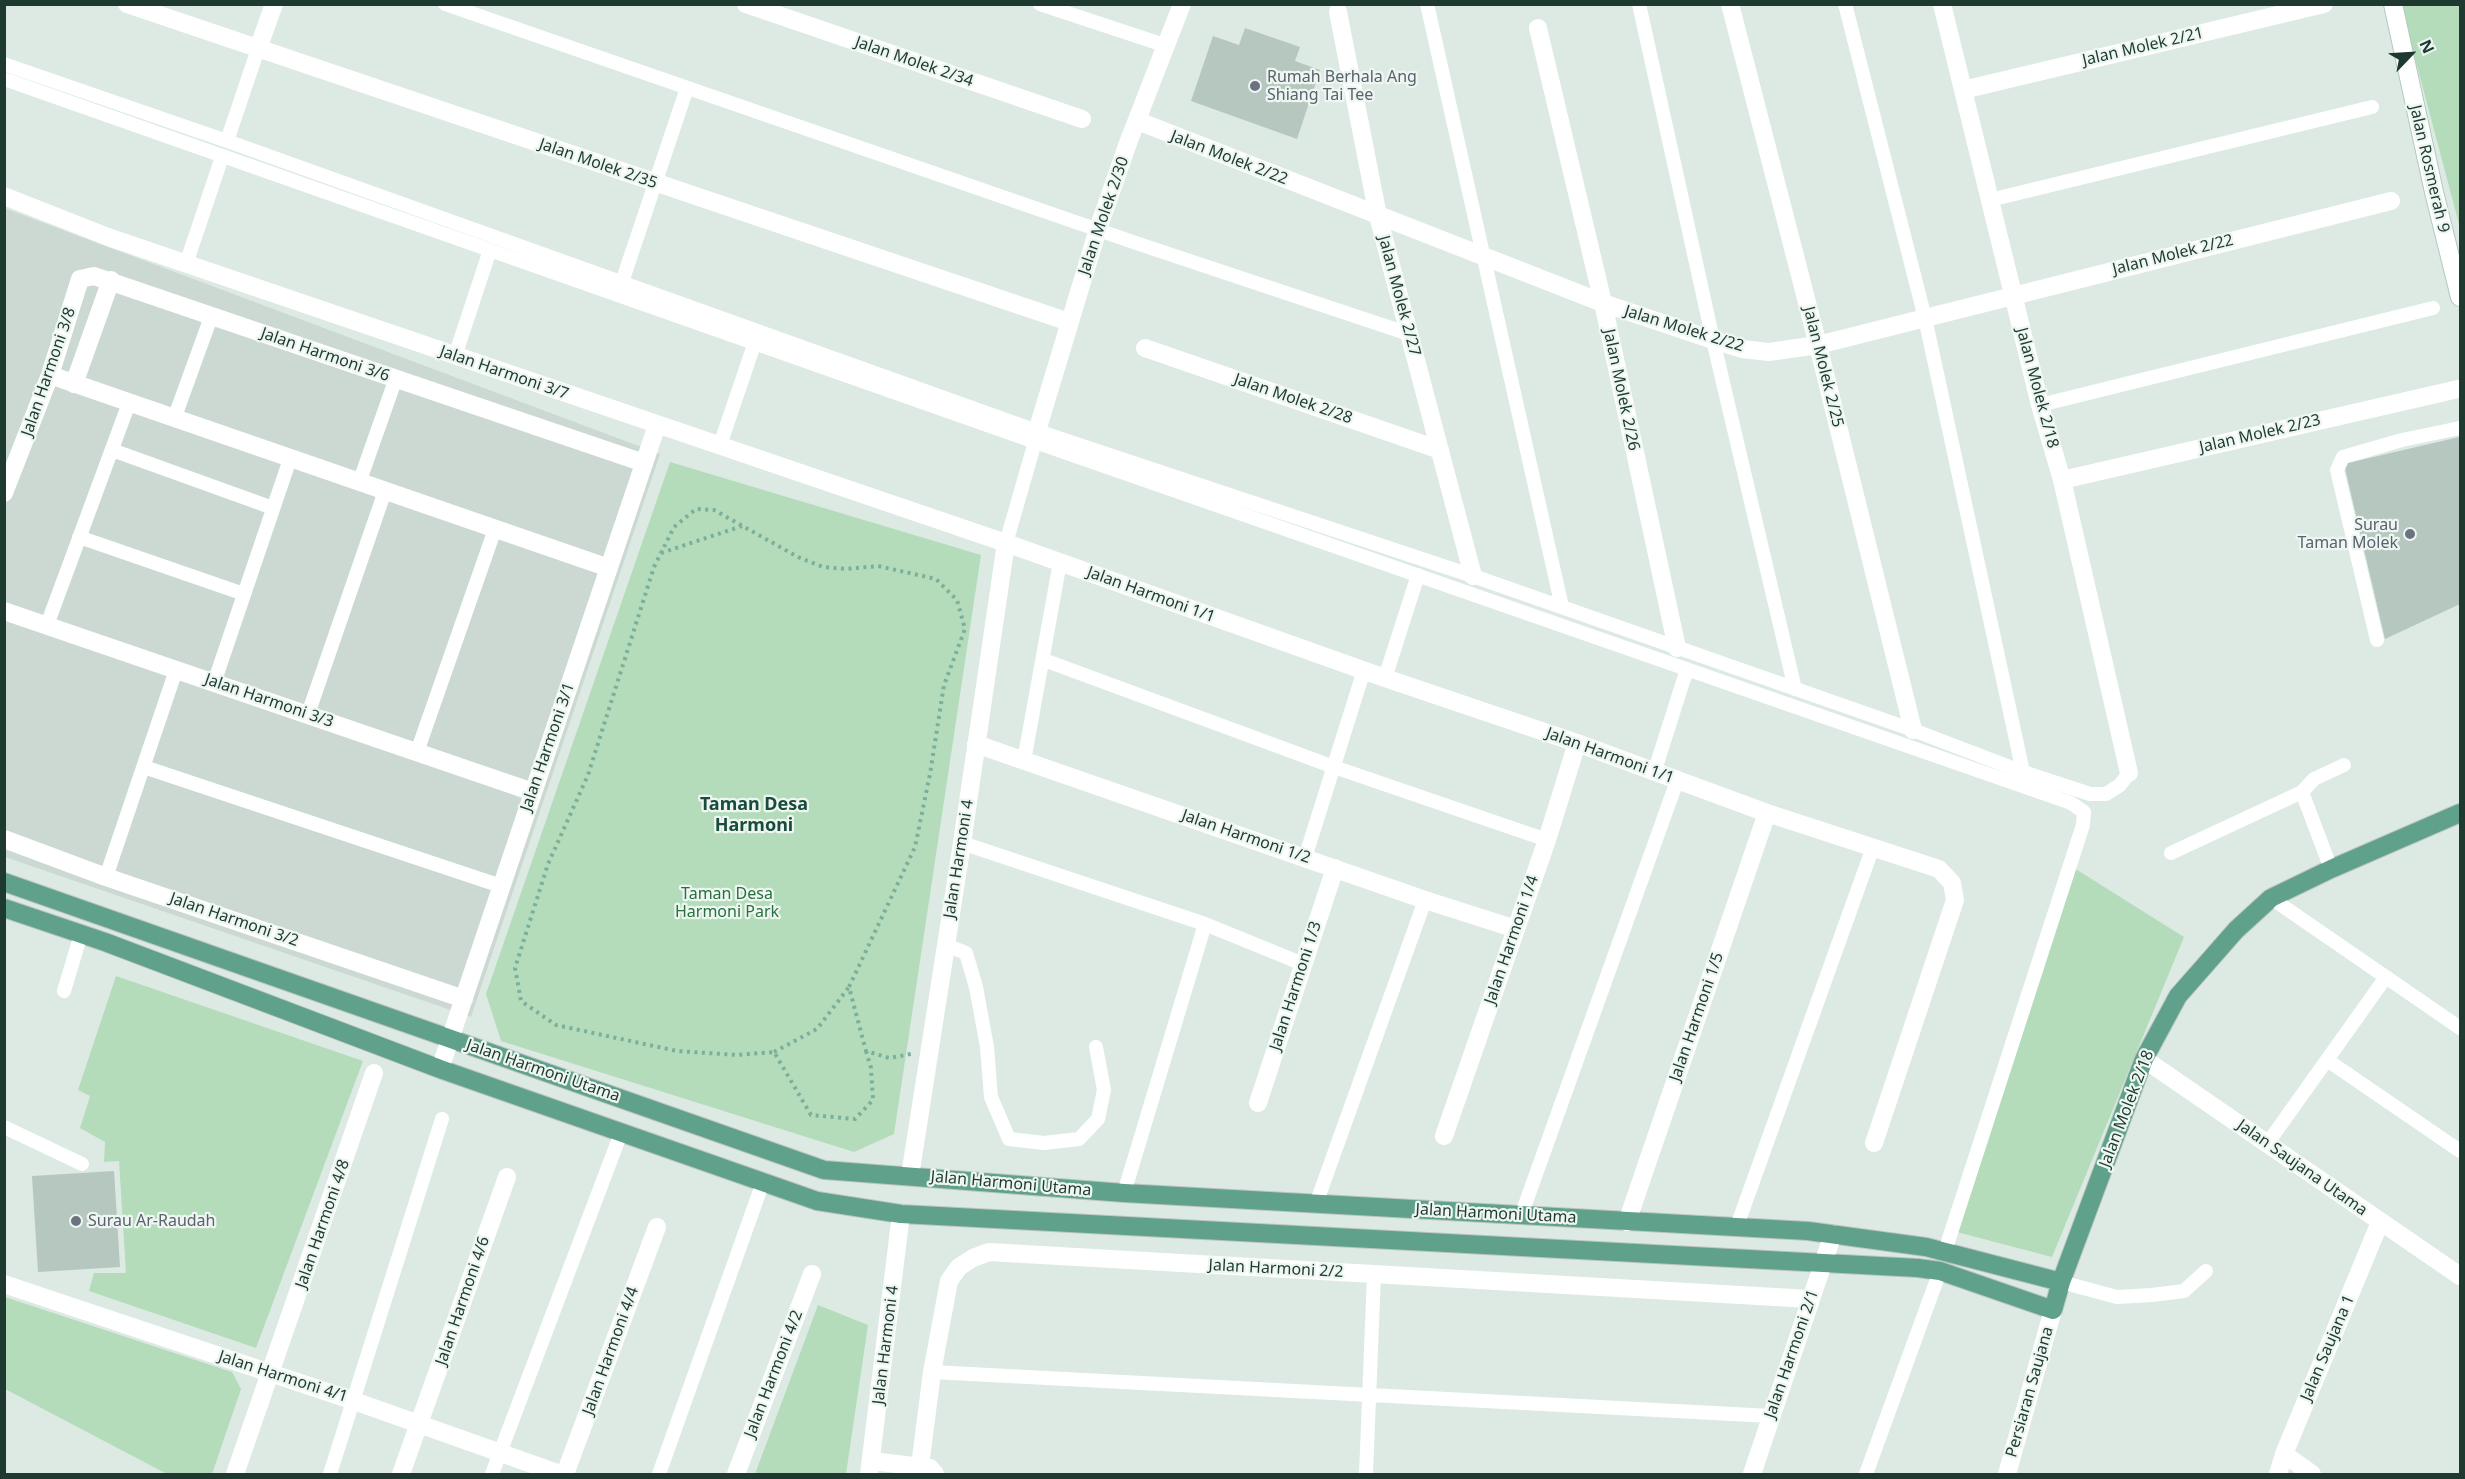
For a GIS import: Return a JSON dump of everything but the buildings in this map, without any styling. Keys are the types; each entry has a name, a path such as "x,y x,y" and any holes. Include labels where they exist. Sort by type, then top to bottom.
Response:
{"main road":[{"name":"Jalan Molek 2/18","path":"2053,1310 2061,1282 2144,1059 2178,996 2236,930 2271,898 2331,868 2460,813"},
{"name":"Jalan Harmoni Utama","path":"4,882 824,1170 1124,1193 1627,1222 1737,1226 1833,1234 1945,1251 2061,1282"},
{"name":"Jalan Harmoni Utama","path":"4,908 81,934 440,1069 817,1201 901,1214 1625,1253 1825,1261 1918,1268 1940,1271 2053,1310"}],"street":[{"name":"Jalan Molek 2/35","path":"127,4 1069,322"},
{"path":"258,49 274,4"},
{"name":"Jalan Molek 2/34","path":"746,4 1082,119"},
{"name":"Jalan Molek 2/30","path":"1036,436 1098,229 1182,4"},
{"name":"Jalan Molek 2/25","path":"1730,4 1818,345 1912,730"},
{"name":"Jalan Molek 2/18","path":"1942,4 2040,405 2062,480 2129,772"},
{"name":"Jalan Molek 2/21","path":"1963,90 2324,4"},
{"name":"Jalan Rosmerah 9","path":"2393,4 2434,192 2460,297"},
{"name":"Jalan Molek 2/27","path":"1338,12 1378,216 1473,576"},
{"name":"Jalan Molek 2/26","path":"1538,28 1603,303 1677,648"},
{"name":"Jalan Molek 2/22","path":"1138,121 1603,303 1713,340 1769,352 1818,345 2391,201"},
{"name":"Jalan Harmoni 3/7","path":"4,196 108,237 1006,543"},
{"name":"Jalan Harmoni 3/8","path":"4,493 50,375 80,279 94,276 111,280"},
{"path":"74,384 111,280"},
{"name":"Jalan Harmoni 3/6","path":"111,280 644,463"},
{"name":"Jalan Molek 2/28","path":"1145,348 1440,450"},
{"path":"50,375 609,568"},
{"name":"Jalan Molek 2/23","path":"2062,480 2458,389"},
{"name":"Jalan Harmoni 3/1","path":"440,1069 657,425"},
{"name":"Jalan Harmoni 1/1","path":"1006,543 1384,678 1576,743 1767,813 1939,869 1952,883 1955,900 1874,1143"},
{"name":"Jalan Harmoni 4","path":"910,1176 1006,543"},
{"name":"Jalan Harmoni 3/3","path":"4,611 533,792"},
{"name":"Jalan Harmoni 1/4","path":"1444,1136 1547,840 1576,743"},
{"name":"Jalan Harmoni 1/2","path":"976,744 1425,900 1516,929"},
{"name":"Jalan Harmoni 1/5","path":"1627,1222 1767,813"},
{"name":"Jalan Harmoni 3/2","path":"4,839 106,877 464,999"},
{"name":"Jalan Harmoni 1/3","path":"1258,1103 1335,868"},
{"name":"Jalan Saujana Utama","path":"2144,1059 2460,1276"},
{"name":"Jalan Harmoni 4/8","path":"235,1474 272,1374 374,1073"},
{"name":"Jalan Harmoni 4/6","path":"401,1474 507,1177"},
{"name":"Jalan Harmoni 4","path":"872,1471 901,1214"},
{"name":"Jalan Saujana 1","path":"2278,1474 2284,1454 2380,1222"},
{"name":"Jalan Harmoni 4/4","path":"565,1474 657,1227"},
{"name":"Jalan Harmoni 2/1","path":"1752,1474 1833,1234"},
{"name":"Jalan Harmoni 2/2","path":"925,1472 932,1372 949,1281 959,1267 989,1252 1810,1299"},
{"name":"Jalan Harmoni 4/2","path":"736,1474 812,1274"},
{"name":"Jalan Harmoni 4/1","path":"4,1284 354,1401 560,1474"},
{"name":"Persiaran Saujana","path":"2007,1474 2053,1310"},
{"path":"2284,1454 2312,1474"},
{"path":"872,1471 925,1472"}],"lane":[{"path":"445,4 1409,334"},
{"path":"1040,4 1167,46"},
{"path":"1427,4 1562,607"},
{"path":"1639,4 1713,340 1795,689"},
{"path":"1845,4 1925,318 2022,772"},
{"path":"227,141 258,49"},
{"path":"4,64 622,282 1418,575 2072,802 2084,812 2083,825 1945,1251"},
{"path":"4,79 755,342 1036,436 1473,576 1912,730 2022,772 2090,794 2106,794 2120,785 2129,772"},
{"path":"622,282 687,88"},
{"path":"1990,200 2372,107"},
{"path":"186,264 222,157"},
{"path":"455,356 490,250"},
{"path":"2040,405 2433,308"},
{"path":"174,419 211,316"},
{"path":"720,445 755,342"},
{"path":"359,483 396,378"},
{"path":"47,625 129,403"},
{"path":"2377,640 2337,471 2343,457 2402,440 2460,428"},
{"path":"1006,543 1036,436"},
{"path":"112,450 273,507"},
{"path":"214,683 290,459"},
{"path":"308,714 385,491"},
{"path":"417,752 495,529"},
{"path":"79,537 244,594"},
{"path":"1024,761 1060,562"},
{"path":"1384,678 1418,575"},
{"path":"1044,660 1334,767 1547,840"},
{"path":"1654,773 1687,669"},
{"path":"106,877 176,670"},
{"path":"1305,858 1364,670"},
{"path":"2171,853 2302,792 2314,779 2344,765"},
{"path":"144,766 501,886"},
{"path":"1521,1216 1677,781"},
{"path":"2302,792 2331,868"},
{"path":"962,843 1205,924 1304,964"},
{"path":"1737,1226 1873,847"},
{"path":"2271,898 2460,1028"},
{"path":"1316,1204 1425,900"},
{"path":"1124,1193 1205,924"},
{"path":"64,992 81,934"},
{"path":"946,945 966,953 976,987 985,1037 991,1096 1009,1139 1044,1143 1079,1139 1098,1119 1104,1090 1096,1047"},
{"path":"2267,1144 2386,977"},
{"path":"2327,1060 2460,1151"},
{"path":"330,1474 442,1119"},
{"path":"4,1127 82,1164"},
{"path":"492,1474 621,1133"},
{"path":"659,1474 763,1182"},
{"path":"1866,1474 1940,1271"},
{"path":"2061,1282 2117,1297 2140,1296 2184,1291 2206,1271"},
{"path":"1366,1474 1374,1274"},
{"path":"932,1372 1771,1416"}],"path":[{"path":"696,509 714,510 742,525 823,567 846,569 878,566 936,579 957,600 965,629 944,685 930,774 915,847 849,987 817,1029 774,1052 736,1054 677,1051 556,1025 521,1001 515,968 549,864 588,775 660,554 674,527 696,509"},
{"path":"660,554 742,525"},
{"path":"774,1052 811,1115 855,1119 873,1100 871,1068 849,987"},
{"path":"866,1051 889,1058 929,1050"}],"shaded area":[{"path":"4,208 660,454 471,1017 5,857"}],"green space":[{"path":"2403,5 2460,5 2460,228 2411,43"},
{"name":"Taman Desa Harmoni Park","path":"670,462 981,555 894,1134 854,1152 501,1041 486,994"},
{"path":"2074,868 2184,937 2052,1257 1957,1232"},
{"path":"116,976 363,1061 256,1348 89,1291 94,1273 126,1273 119,1161 104,1162 105,1142 80,1128 90,1096 78,1090"},
{"path":"5,1297 232,1372 241,1389 212,1474 167,1474 5,1389"},
{"path":"818,1305 868,1325 846,1474 755,1474"}],"place":[{"name":"Rumah Berhala Ang Shiang Tai Tee","path":"1255,86"},
{"name":"Surau Taman Molek","path":"2410,534"},
{"name":"Surau Ar-Raudah","path":"76,1221"}],"district":[{"name":"Taman Desa Harmoni","path":"754,815"}]}
